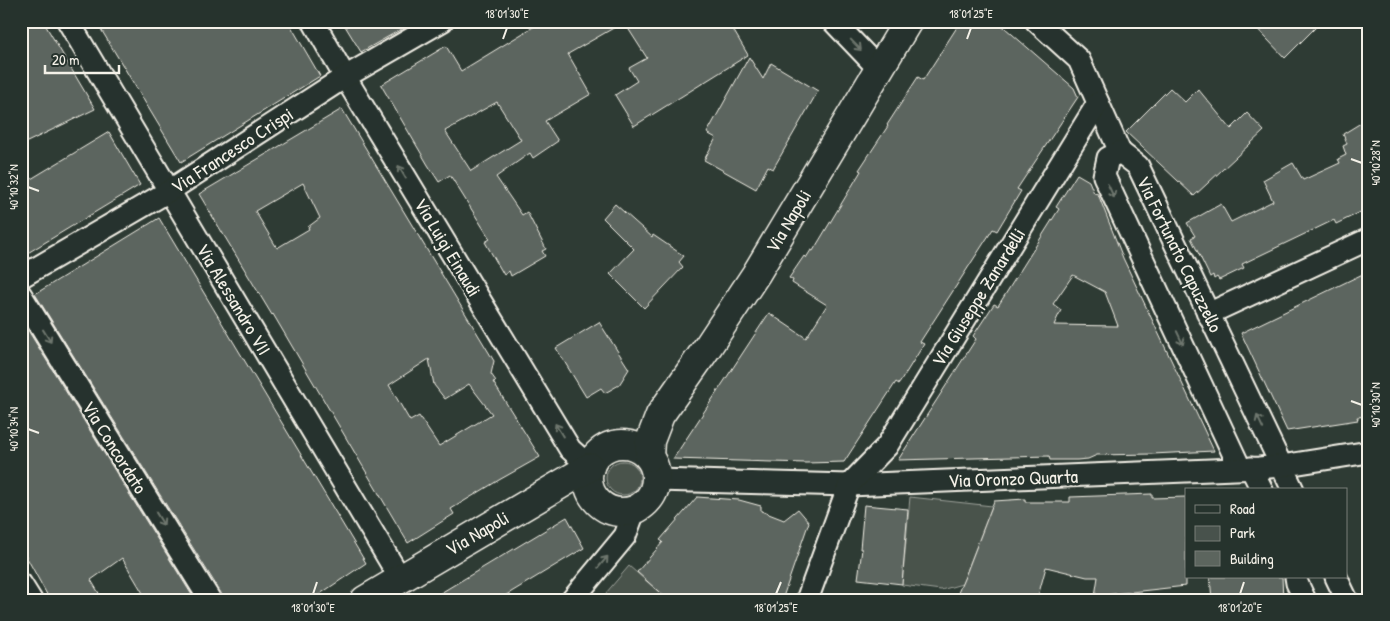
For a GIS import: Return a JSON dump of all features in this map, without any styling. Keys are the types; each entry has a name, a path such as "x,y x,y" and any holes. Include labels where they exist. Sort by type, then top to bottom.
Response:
{"main road":[{"name":"Via Napoli","path":"653,468 650,442 660,415 709,346 756,274 878,68 908,21"},
{"name":"Via Napoli","path":"618,444 660,415"},
{"path":"618,444 630,445 640,449 653,468 654,489 650,497 636,509 625,512 614,511 604,506 595,498 590,489 588,478 594,458 609,447 618,444"},
{"name":"Via Napoli","path":"365,600 590,467"}],"street":[{"name":"Via Alessandro VII","path":"68,21 400,578"},
{"name":"Via Luigi Einaudi","path":"313,21 570,449 590,467"},
{"name":"Via Francesco Crispi","path":"21,276 170,191 345,76 442,21"},
{"path":"833,21 878,68"},
{"path":"1036,21 1079,60 1120,152"},
{"name":"Via Giuseppe Zanardelli","path":"849,485 887,446 1098,103"},
{"name":"Via Fortunato Capuzzello","path":"1246,468 1104,176 1108,158 1120,152 1138,166 1291,488"},
{"path":"1208,314 1369,239"},
{"name":"Via Concordato","path":"21,295 210,600"},
{"name":"Via Oronzo Quarta","path":"653,468 849,485 1281,466 1369,452"},
{"path":"1246,468 1261,488"},
{"path":"807,600 849,485"},
{"path":"572,600 625,536 636,509"},
{"path":"1296,578 1296,583 1305,600"},
{"path":"1336,578 1347,600"},
{"path":"21,584 31,600"}],"green space":[{"path":"623,461 635,466 640,478 635,490 623,495 611,490 606,478 611,466"},
{"path":"910,497 992,506 962,584 941,590 902,585"},
{"path":"629,566 668,600 600,600"}],"building":[{"path":"21,21 43,21 95,109 21,145"},
{"path":"96,21 288,21 320,76 181,162"},
{"path":"342,21 416,21 361,52"},
{"path":"543,21 728,21 748,55 634,126 615,95 637,81 629,68 647,58 624,22 568,54 591,94 545,121 558,141 533,158 530,153 496,177 522,215 527,212 546,249 542,251 545,256 511,276 509,271 504,275 485,242 490,239 450,175 439,182 381,85 446,46 461,71","holes":["497,102 521,140 471,171 445,131"]},
{"path":"961,21 997,21 1074,88 1078,97 1017,189 1021,191 997,231 993,229 920,342 924,344 899,384 896,382 844,462 806,463 673,459 769,313 806,338 827,305 792,283 793,280 789,278 804,256 806,258 811,250 813,251 887,125 918,77 923,80"},
{"path":"1250,21 1322,21 1285,58"},
{"path":"749,57 763,79 771,63 818,91 773,169 768,166 756,189 704,160 716,138 707,133"},
{"path":"1170,88 1185,102 1198,89 1231,129 1247,113 1264,131 1194,196 1126,132"},
{"path":"342,109 494,361 491,374 496,381 493,382 540,457 451,509 454,514 408,543 273,314 199,194","holes":["303,183 320,218 308,227 309,229 277,248 255,211","429,359 434,385 445,399 469,384 492,414 439,446 419,416 410,421 389,385"]},
{"path":"1369,118 1369,208 1336,224 1334,220 1242,264 1244,268 1219,280 1217,277 1214,279 1213,275 1210,277 1191,238 1195,236 1187,223 1221,204 1231,222 1273,201 1263,180 1293,163 1303,180 1340,163 1338,159 1346,155 1343,146 1347,144 1343,134"},
{"path":"109,132 140,185 21,257 21,185"},
{"path":"1077,174 1089,181 1094,193 1098,194 1123,258 1214,451 1097,455 1088,459 1077,460 1050,460 1049,456 898,460 976,339 973,336 994,304 998,306 1059,209 1056,207","holes":["1073,275 1105,292 1118,326 1054,325 1061,310 1053,304"]},
{"path":"615,204 652,237 653,235 684,256 679,262 683,267 644,308 610,274 634,249 603,218"},
{"path":"159,218 366,563 311,600 222,600 221,593 35,294"},
{"path":"1369,271 1369,416 1357,417 1358,420 1287,431 1241,333"},
{"path":"21,319 195,600 147,600 122,558 91,580 103,600 50,600 21,547"},
{"path":"599,322 629,369 619,385 605,393 601,388 586,397 556,348"},
{"path":"1152,494 1152,498 1185,497 1186,586 1095,596 1098,577 1087,577 1046,567 1037,600 955,600 994,501 1025,499 1025,502 1070,502 1070,497"},
{"path":"697,497 739,500 761,506 761,511 784,520 798,509 809,522 782,600 668,600 637,572 663,542 660,540"},
{"path":"864,505 908,509 902,584 858,579 862,549 860,549"},
{"path":"567,517 584,548 498,600 429,600"},
{"path":"1210,578 1282,578 1283,600 1212,600"}]}
